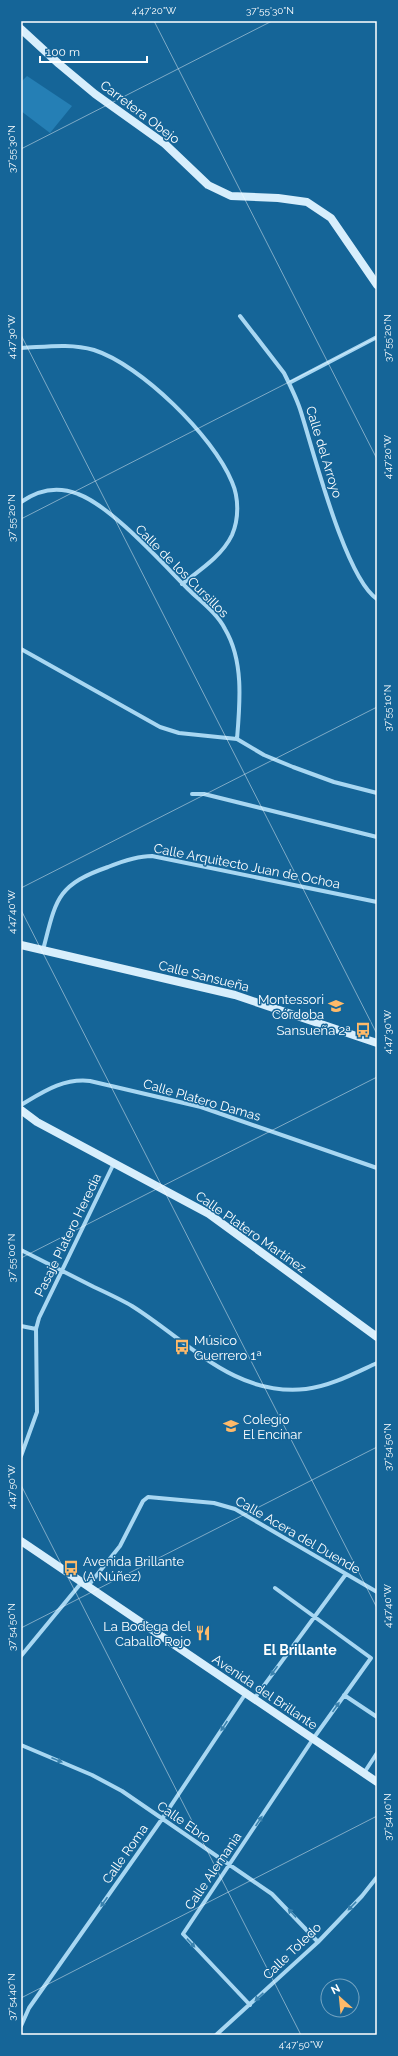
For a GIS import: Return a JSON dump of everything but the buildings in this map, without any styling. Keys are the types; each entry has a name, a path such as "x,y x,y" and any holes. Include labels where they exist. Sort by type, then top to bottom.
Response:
{"street":[{"name":"Carretera Obejo","path":"21,28 59,64 101,98 165,144 208,185 231,196 278,198 308,202 331,218 377,285"},
{"name":"Calle del Arroyo","path":"240,316 284,373 289,383 300,410 318,474 350,557 364,587 377,600"},
{"path":"289,383 377,337"},
{"path":"21,348 56,346 83,347 95,350 118,362 153,386 175,405 202,435 227,472 237,502 236,524 226,546 182,584"},
{"name":"Calle de los Cursillos","path":"21,502 38,493 50,490 69,491 89,499 119,523 220,621 231,642 238,668 237,739"},
{"path":"21,649 160,727 179,733 237,739 264,754 293,767 334,782 377,793"},
{"path":"192,794 204,794 377,837"},
{"name":"Calle Arquitecto Juan de Ochoa","path":"42,950 53,909 66,888 86,874 137,857 152,856 377,902"},
{"name":"Calle Sansueña","path":"21,945 235,995 377,1043"},
{"name":"Calle Platero Damas","path":"21,1105 59,1084 76,1080 90,1081 201,1107 377,1168"},
{"name":"Calle Platero Martínez","path":"21,1110 37,1122 209,1214 377,1337"},
{"name":"Pasaje Platero Heredia","path":"21,1456 34,1426 37,1412 36,1329 39,1318 114,1163"},
{"path":"21,1250 131,1305 208,1361 229,1374 246,1381 287,1389 306,1389 325,1385 377,1363"},
{"path":"21,1326 36,1329"},
{"name":"Calle Acera del Duende","path":"85,1584 120,1546 143,1501 148,1497 214,1503 230,1507 377,1592"},
{"name":"Avenida del Brillante","path":"21,1541 377,1782"},
{"path":"254,1699 346,1574"},
{"path":"21,1656 85,1584"},
{"path":"275,1588 314,1617"},
{"name":"Calle Alemania","path":"250,2005 183,1934 314,1739 371,1658 314,1617"},
{"name":"Calle Roma","path":"21,2026 29,2008 162,1819 246,1693"},
{"path":"344,1695 377,1717"},
{"name":"Calle Ebro","path":"21,1745 92,1775 122,1791 279,1900 318,1942"},
{"path":"364,1773 377,1753"},
{"name":"Calle Toledo","path":"216,2035 318,1942 362,1896 377,1877"}],"shaded area":[{"path":"27,76 72,106 50,133 21,111 21,82"}],"place":[{"name":"Montessori Córdoba","path":"336,1006"},
{"name":"Sansueña 2ª","path":"363,1030"},
{"name":"Músico Guerrero 1ª","path":"182,1347"},
{"name":"Colegio El Encinar","path":"231,1426"},
{"name":"Avenida Brillante (A Núñez)","path":"71,1568"},
{"name":"La Bodega del Caballo Rojo","path":"203,1633"}],"district":[{"name":"El Brillante","path":"300,1650"}]}
